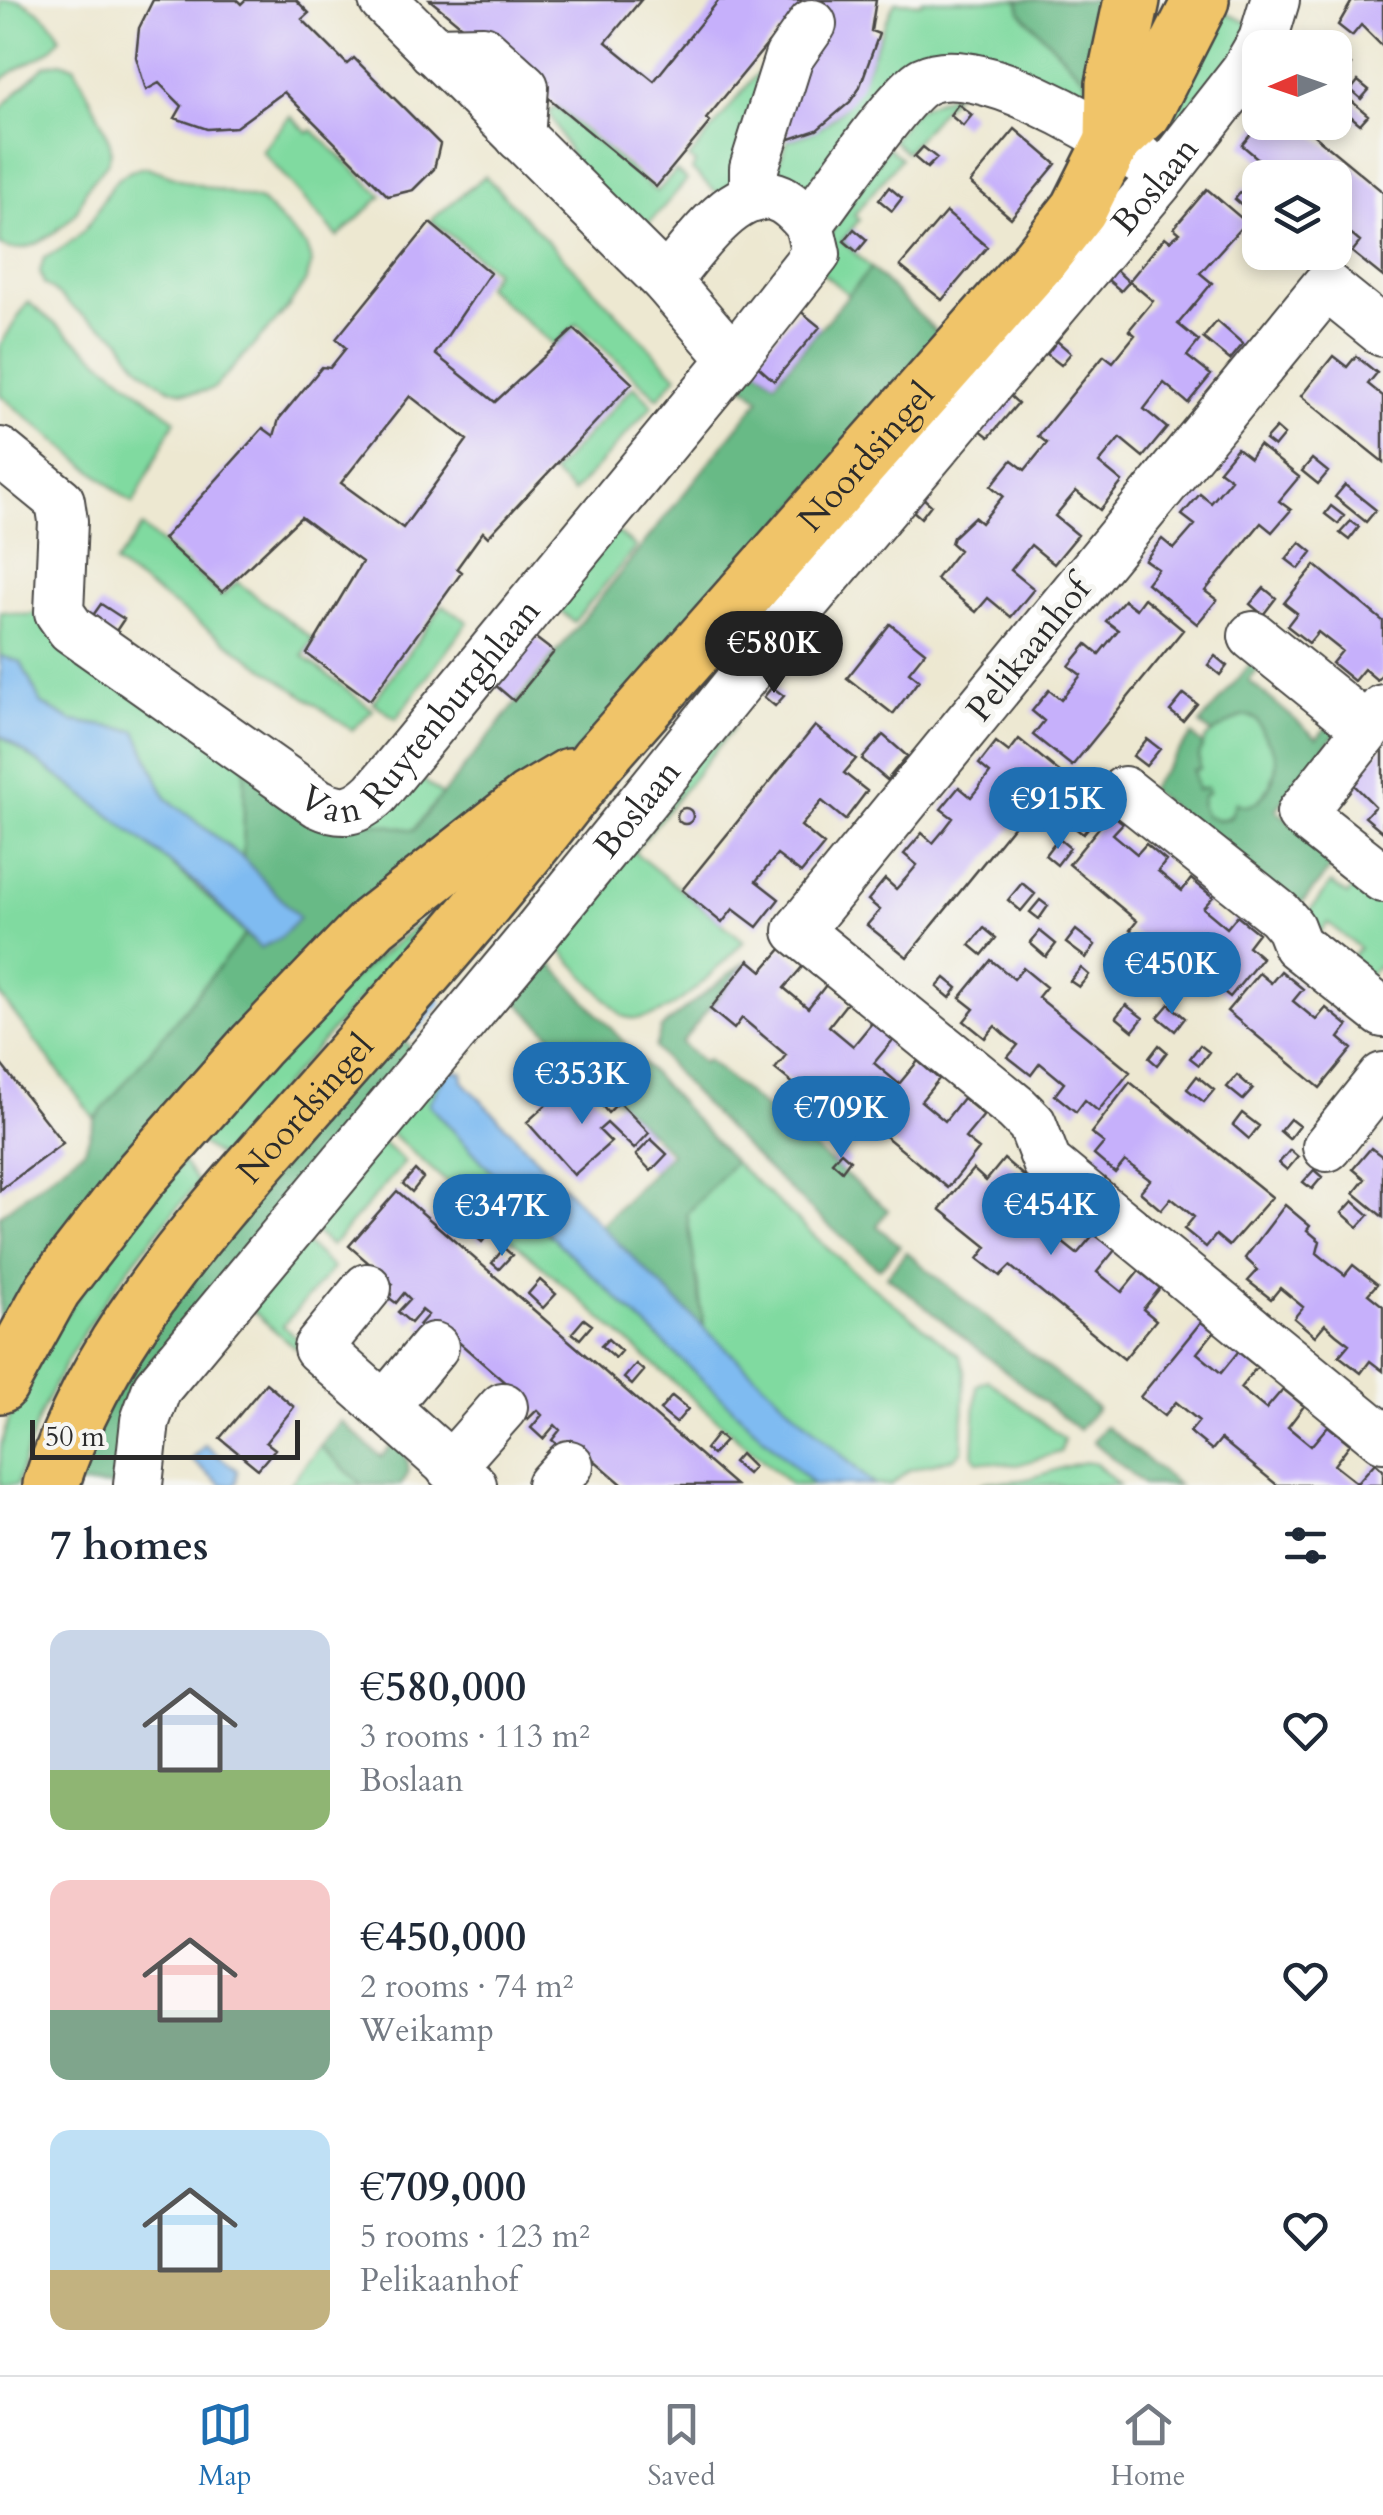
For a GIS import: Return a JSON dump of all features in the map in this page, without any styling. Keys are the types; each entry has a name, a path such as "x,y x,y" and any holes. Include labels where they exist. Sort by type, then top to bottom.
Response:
{"main road":[{"name":"Noordsingel","path":"1113,140 1114,84 1132,0"},
{"name":"Noordsingel","path":"51,1485 62,1450 102,1367 157,1280 533,847 598,760 1039,260 1080,208 1113,140 1144,112 1201,0"},
{"name":"Noordsingel","path":"0,1385 53,1289 141,1175 373,922 528,801 598,760"}],"street":[{"path":"383,0 666,281 733,360"},
{"name":"Boslaan","path":"138,1485 145,1421 157,1388 536,933 789,620 1163,176 1264,40 1275,0"},
{"path":"754,198 754,168 789,57 812,24"},
{"path":"666,281 729,208 754,198 774,196 794,208 809,224 894,112 923,81 954,76 982,78 1113,140 1163,176"},
{"name":"Van Ruytenburghlaan","path":"0,452 60,501 63,521 58,612 71,629 318,804 338,813 360,808 733,360 816,254 809,224"},
{"name":"Pelikaanhof","path":"1383,332 1326,286 798,931 1018,1109 1032,1124 1047,1163 1383,1438"},
{"path":"1253,636 1375,719 1301,813 1383,878"},
{"path":"1124,790 1280,914 1298,945 1383,1014"},
{"path":"1327,1147 1383,1077"},
{"path":"367,1288 318,1348 384,1408 445,1474 503,1407"},
{"path":"384,1408 434,1347"}],"green space":[{"path":"0,0 17,0 30,6 49,21 60,38 48,51 0,82"},
{"path":"1018,0 1111,0 1093,87 1021,12"},
{"path":"1019,0 1023,15 1093,87 1088,105 948,64 812,201 771,181 788,140 812,132 846,104 868,66 895,2"},
{"path":"1218,10 1258,27 1242,30 1242,46 1157,148 1163,124"},
{"path":"776,50 727,194 722,198 692,170 695,163 689,158"},
{"path":"60,62 74,66 107,134 110,156 66,223 39,242 9,248 0,245 0,109 44,66"},
{"path":"956,93 906,152 892,140 916,109"},
{"path":"555,106 657,192 676,171 687,180 637,237 588,188 549,113"},
{"path":"290,116 308,133 312,130 382,196 338,237 262,151"},
{"path":"887,147 901,158 854,215 859,220 842,241 871,268 849,295 821,272 829,236"},
{"path":"147,167 261,201 306,246 312,263 287,309 214,388 202,392 180,391 159,383 133,359 120,339 44,284 40,272 44,258 83,231 114,183 133,170"},
{"path":"485,176 677,376 658,398 577,324 554,345 485,287 495,271 431,220"},
{"path":"871,268 944,339 597,732 0,1334 0,1215 85,1149 95,1119 245,935 261,948 299,918 243,858 245,762 368,822 414,830 760,399 735,378 748,361 775,382"},
{"path":"28,302 175,420 133,504 0,395 0,345"},
{"path":"634,386 653,405 573,493 552,473"},
{"path":"142,527 222,596 237,582 313,639 303,656 373,710 352,730 115,564"},
{"path":"613,529 636,547 574,622 551,603"},
{"path":"443,605 468,622 396,719 373,702"},
{"path":"44,610 245,762 243,858 166,798 136,731 72,721 41,703 21,663 0,656 0,611 28,615"},
{"path":"1257,656 1264,662 1249,681 1317,738 1333,719 1342,726 1276,810 1338,860 1295,911 1149,789 1192,735 1203,745 1200,769 1193,770 1197,790 1206,787 1209,792 1203,796 1201,805 1205,815 1221,821 1230,818 1236,802 1251,805 1264,794 1274,777 1276,760 1256,719 1243,716 1212,733 1200,724"},
{"path":"1248,716 1259,721 1275,752 1273,778 1250,808 1241,807 1224,818 1205,815 1195,775 1205,739"},
{"path":"724,719 734,727 634,852 744,941 672,1006 655,1015 622,1016 547,935"},
{"path":"0,735 159,854 245,935 95,1119 0,995"},
{"path":"413,772 442,795 413,830 368,822"},
{"path":"1360,879 1383,898 1383,970 1377,967 1363,984 1343,968 1359,948 1328,923 1311,943 1305,917 1331,883 1347,895"},
{"path":"430,914 433,916 220,1157 198,1142 330,998"},
{"path":"537,948 734,1162 687,1214 704,1328 601,1226 671,1153 510,995"},
{"path":"747,960 681,1043 703,1063 707,1060 888,1210 877,1226 900,1246 879,1269 762,1163 655,1048 661,1028"},
{"path":"391,1025 419,1057 152,1378 128,1485 64,1485 95,1405"},
{"path":"448,1070 429,1104 549,1234 814,1485 791,1485 385,1128"},
{"path":"376,1137 405,1162 331,1246 306,1224"},
{"path":"182,1161 198,1183 115,1287 67,1361 46,1401 17,1485 0,1485 1,1446 30,1372 77,1297"},
{"path":"734,1162 848,1267 960,1356 965,1371 962,1450 954,1458 909,1470 891,1485 874,1485 704,1328 687,1213"},
{"path":"296,1235 333,1268 283,1326 301,1342 295,1348 241,1301"},
{"path":"906,1252 1097,1408 1079,1430 887,1276"},
{"path":"988,1380 1064,1439 1061,1452 1017,1465 977,1461 973,1454 977,1385"},
{"path":"341,1421 381,1457 398,1439 408,1468 401,1485 362,1485 320,1446"},
{"path":"1105,1426 1178,1485 1144,1485 1093,1441"},
{"path":"320,1446 362,1485 289,1485"},
{"path":"1085,1462 1096,1464 1119,1485 979,1485 1030,1478"}],"water":[{"path":"0,656 21,662 41,703 72,721 136,731 166,798 243,858 299,918 279,939 260,948 200,886 0,735"},
{"path":"448,1070 462,1072 463,1081 601,1226 704,1328 874,1485 814,1485 549,1234 429,1104"},
{"path":"205,1445 237,1470 234,1485 222,1485 192,1460"}],"building":[{"path":"153,0 237,0 241,4 245,0 296,0 309,13 302,19 347,64 354,58 440,144 434,169 413,190 388,196 284,92 236,127 207,129 175,118 182,106 159,83 146,90 136,57 139,28"},
{"path":"430,0 641,0 606,42 654,81 719,0 876,0 871,31 879,34 859,89 850,102 817,130 787,140 780,29 656,187"},
{"path":"1383,0 1383,47 1361,25 1352,36 1352,30 1338,25 1352,1"},
{"path":"1358,81 1369,90 1361,99 1352,89"},
{"path":"1352,101 1368,115 1360,124 1352,117"},
{"path":"958,104 972,115 963,126 950,115"},
{"path":"1015,129 1056,164 1011,218 970,183"},
{"path":"1246,140 1320,140 1344,160 1260,160 1242,145"},
{"path":"923,147 937,158 927,168 914,157"},
{"path":"1352,166 1383,192 1383,277 1352,252 1360,242 1352,235"},
{"path":"889,187 902,198 892,211 879,200"},
{"path":"1207,189 1242,219 1242,226 1200,273 1212,283 1178,324 1199,341 1187,356 1211,375 1188,403 1164,383 1144,409 1167,428 1143,457 1120,438 1099,463 1122,482 1100,510 1076,491 1055,516 1078,535 1054,564 1031,545 1011,570 1034,589 1011,617 988,598 976,612 936,579 959,550 951,543 953,537 974,517 981,523 1003,496 991,486 1012,460 1025,470 1047,443 1038,436 1104,355 1113,362 1135,335 1129,330 1153,301 1129,281 1165,237 1170,241 1180,233 1174,228"},
{"path":"946,212 987,247 942,300 900,266"},
{"path":"430,223 490,273 435,354 495,402 574,329 632,383 488,537 483,532 457,568 462,572 370,700 307,654 362,562 301,517 222,592 163,539 263,428 274,436 279,419 322,367 330,368 346,348 336,339","holes":["410,396 467,440 403,528 341,483"]},
{"path":"854,229 867,240 857,252 844,241"},
{"path":"1116,270 1129,282 1121,291 1108,280"},
{"path":"799,310 820,327 774,381 754,363"},
{"path":"1217,321 1243,344 1230,360 1203,338"},
{"path":"1057,341 1071,353 1061,365 1047,354"},
{"path":"1333,356 1347,367 1356,356 1377,373 1368,384 1383,396 1383,462 1301,396"},
{"path":"1006,392 1018,403 989,437 979,429"},
{"path":"1276,428 1284,435 1274,447 1265,440"},
{"path":"1259,445 1299,477 1279,501 1291,510 1272,532 1261,523 1205,591 1217,600 1197,624 1147,583 1158,569 1145,560 1162,539 1174,549 1195,525 1182,515 1200,494 1211,503 1231,479 1219,470 1237,448 1250,458"},
{"path":"1312,459 1328,472 1318,484 1302,471"},
{"path":"1345,485 1376,510 1366,522 1335,497"},
{"path":"922,497 931,505 921,518 912,510"},
{"path":"1331,506 1344,516 1338,524 1325,514"},
{"path":"1351,521 1359,527 1349,540 1340,533"},
{"path":"1300,542 1312,552 1299,569 1286,559"},
{"path":"1315,565 1383,621 1383,673 1377,680 1364,669 1354,681 1332,663 1342,651 1318,632 1309,643 1287,626 1297,613 1284,603"},
{"path":"1264,588 1276,598 1263,615 1250,604"},
{"path":"1144,598 1183,630 1072,766 1033,735 1044,721 1032,711 1049,690 1061,700 1081,675 1069,666 1087,644 1099,654 1118,630 1106,621 1124,600 1136,609"},
{"path":"101,604 124,619 112,637 89,621"},
{"path":"890,624 925,652 909,672 919,680 893,714 847,678"},
{"path":"533,636 554,652 514,701 494,684"},
{"path":"1215,656 1227,666 1220,675 1208,665"},
{"path":"772,687 784,696 775,706 764,697"},
{"path":"1184,694 1197,704 1183,721 1170,711"},
{"path":"815,726 856,759 844,773 867,791 845,820 822,801 801,826 824,845 801,873 777,855 756,881 779,899 757,927 733,909 722,923 682,890"},
{"path":"883,735 907,756 887,780 862,759"},
{"path":"1019,739 1067,778 1047,804 1037,797 907,957 867,925 880,910 868,900 885,879 896,889 917,865 904,854 922,833 933,843 943,831 953,818 941,809 959,787 971,797 990,773 979,764 996,742 1009,752"},
{"path":"1147,739 1160,749 1146,766 1133,756"},
{"path":"1383,747 1383,832 1365,817 1375,806 1353,784"},
{"path":"1090,800 1102,811 1083,834 1070,824"},
{"path":"685,808 693,816 685,824 677,816"},
{"path":"1111,813 1123,823 1113,834 1137,854 1146,844 1166,861 1158,871 1182,891 1191,879 1213,897 1203,908 1227,928 1237,916 1258,933 1248,946 1262,958 1230,997 1160,939 1153,948 1130,930 1137,921 1069,864"},
{"path":"1058,838 1070,848 1057,865 1045,855"},
{"path":"1022,883 1035,894 1021,911 1008,900"},
{"path":"1040,900 1048,906 1039,919 1030,912"},
{"path":"984,928 996,938 982,955 970,945"},
{"path":"1076,930 1095,945 1086,958 1066,943"},
{"path":"1040,931 1056,944 1046,957 1030,943"},
{"path":"782,948 803,966 784,988 808,1008 826,985 847,1003 829,1026 853,1046 872,1023 893,1040 874,1063 899,1084 918,1061 939,1079 921,1101 945,1121 963,1098 984,1115 965,1138 979,1149 948,1188 832,1092 821,1106 775,1069 786,1055 742,1018 734,1029 710,1009 749,960 762,971"},
{"path":"991,960 1014,979 1023,968 1046,987 1038,997 1130,1072 1098,1111 1085,1100 1076,1112 1055,1095 1064,1083 1040,1063 1031,1075 1008,1057 1018,1045 995,1026 985,1038 964,1021 974,1009 960,998"},
{"path":"1122,967 1138,980 1128,992 1112,979"},
{"path":"1081,968 1089,975 1079,987 1070,981"},
{"path":"1281,971 1303,989 1293,1001 1316,1020 1326,1008 1348,1026 1339,1038 1352,1049 1320,1088 1227,1011 1259,973 1271,983"},
{"path":"945,978 957,988 950,998 937,987"},
{"path":"1169,1004 1185,1018 1175,1031 1158,1017"},
{"path":"1126,1005 1143,1018 1133,1031 1116,1017"},
{"path":"1159,1045 1167,1052 1157,1065 1149,1058"},
{"path":"1200,1045 1209,1052 1199,1065 1190,1058"},
{"path":"0,1063 63,1143 0,1190"},
{"path":"1237,1075 1253,1089 1243,1100 1227,1087"},
{"path":"1197,1076 1214,1090 1204,1102 1187,1089"},
{"path":"1130,1082 1272,1197 1229,1246 1216,1235 1206,1247 1184,1229 1194,1217 1181,1206 1171,1198 1161,1210 1140,1192 1150,1180 1125,1161 1115,1173 1094,1155 1104,1143 1091,1133"},
{"path":"553,1085 558,1091 563,1086 575,1100 588,1089 608,1113 619,1102 649,1133 634,1149 607,1123 599,1130 611,1142 574,1175 527,1122 547,1104 540,1096"},
{"path":"783,1107 797,1118 789,1127 776,1117"},
{"path":"1242,1113 1259,1126 1249,1139 1233,1125"},
{"path":"1290,1119 1299,1126 1289,1139 1280,1131"},
{"path":"651,1139 667,1154 651,1171 636,1155"},
{"path":"1371,1148 1383,1157 1383,1217 1354,1193 1365,1179 1353,1169"},
{"path":"1290,1150 1298,1157 1287,1170 1279,1163"},
{"path":"841,1152 850,1160 842,1171 832,1162"},
{"path":"1004,1159 1025,1177 1007,1198 1031,1217 1048,1196 1069,1213 1052,1234 1077,1254 1094,1234 1115,1250 1097,1272 1122,1292 1139,1271 1160,1288 1143,1309 1156,1320 1124,1359 1010,1266 1000,1276 978,1259 987,1247 940,1209 973,1169 986,1181"},
{"path":"415,1170 423,1178 412,1192 403,1184"},
{"path":"1314,1170 1322,1177 1312,1189 1303,1182"},
{"path":"397,1191 735,1485 623,1485 571,1440 563,1450 552,1440 560,1430 555,1425 543,1439 531,1428 542,1415 537,1410 528,1419 517,1410 525,1400 438,1324 430,1334 419,1325 428,1315 422,1310 411,1323 398,1312 410,1299 404,1293 396,1303 384,1294 393,1284 349,1246"},
{"path":"1353,1201 1369,1215 1358,1227 1342,1213"},
{"path":"454,1204 461,1211 449,1225 441,1219"},
{"path":"1285,1205 1310,1226 1307,1230 1320,1241 1317,1253 1345,1275 1353,1265 1377,1284 1368,1294 1383,1306 1383,1371 1370,1361 1361,1373 1339,1356 1349,1344 1325,1324 1315,1336 1294,1318 1303,1307 1280,1288 1271,1299 1248,1281 1258,1270 1245,1258"},
{"path":"474,1223 488,1235 482,1242 468,1230"},
{"path":"504,1248 512,1255 499,1269 492,1263"},
{"path":"540,1280 556,1294 543,1308 528,1294"},
{"path":"584,1319 592,1325 580,1339 572,1333"},
{"path":"1201,1322 1214,1332 1197,1353 1221,1373 1238,1352 1257,1367 1240,1388 1266,1409 1283,1389 1304,1406 1288,1427 1311,1446 1328,1426 1350,1444 1334,1465 1357,1483 1375,1463 1383,1470 1383,1485 1277,1485 1221,1439 1212,1450 1190,1432 1199,1421 1176,1402 1164,1416 1140,1397"},
{"path":"608,1339 621,1351 615,1358 601,1346"},
{"path":"636,1364 644,1371 632,1385 624,1378"},
{"path":"266,1383 294,1407 266,1442 275,1449 258,1469 220,1438"},
{"path":"672,1396 688,1409 676,1423 660,1410"},
{"path":"717,1434 725,1441 712,1455 705,1449"},
{"path":"740,1454 753,1467 747,1474 733,1462"}],"waterway":[{"path":"409,1033 435,1002"}]}
